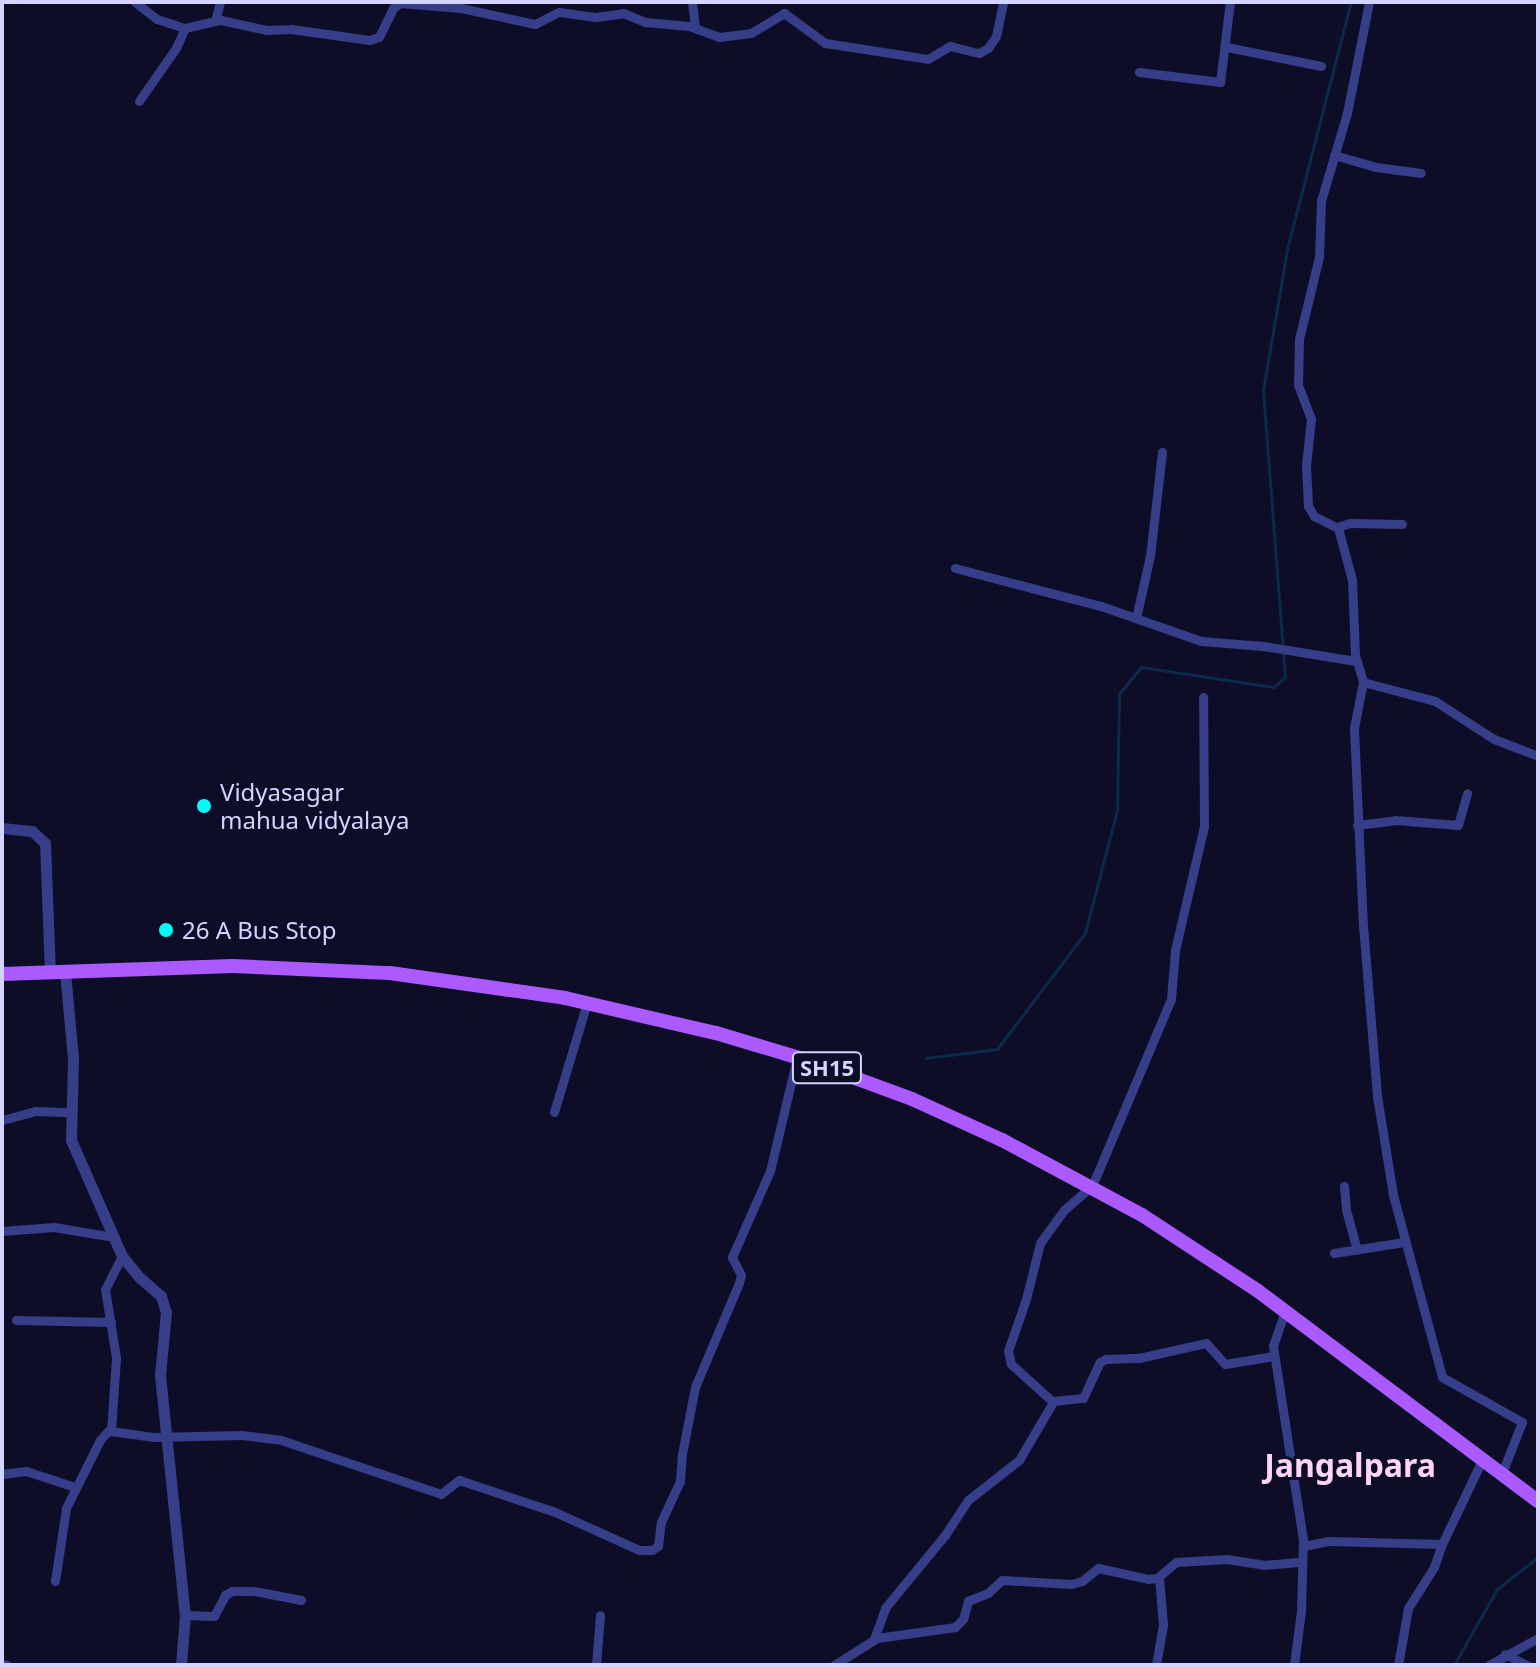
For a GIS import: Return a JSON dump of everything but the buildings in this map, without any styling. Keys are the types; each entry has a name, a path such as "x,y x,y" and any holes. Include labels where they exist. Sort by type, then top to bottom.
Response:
{"main road":[{"name":"SH15","path":"2,974 233,966 343,969 498,987 587,1003 716,1033 797,1058 912,1099 1092,1186 1222,1266 1538,1501"}],"street":[{"path":"135,2 157,19 185,28 215,21 373,40 379,37 394,6 407,3 461,8 529,24 539,24 559,12 596,17 619,13 651,23 695,28 719,37 745,35 784,13 825,43 928,59 954,45 979,53 988,48 996,36 1003,2"},
{"path":"215,21 220,2"},
{"path":"692,2 695,28"},
{"path":"1139,72 1219,82 1227,47 1230,2"},
{"path":"1369,2 1347,113 1320,209 1319,257 1299,334 1297,373 1300,397 1311,419 1306,465 1309,511 1337,527 1352,580 1356,661 1363,682 1354,722 1357,825 1377,1096 1404,1242 1442,1377 1522,1422 1502,1473"},
{"path":"139,101 176,48 185,28"},
{"path":"1227,47 1321,66"},
{"path":"1334,155 1376,167 1421,173"},
{"path":"1136,618 1150,556 1162,452"},
{"path":"1337,527 1350,523 1402,524"},
{"path":"955,568 1136,618 1201,641 1263,646 1356,661"},
{"path":"1363,682 1435,701 1494,739 1538,756"},
{"path":"1203,697 1204,826 1175,950 1173,992 1092,1186 1059,1216 1040,1243 1007,1355 1011,1364 1053,1401 1083,1398 1104,1359 1139,1358 1206,1343 1225,1364 1274,1356"},
{"path":"1357,825 1395,820 1459,825 1467,793"},
{"path":"2,828 32,831 45,843 57,972 73,1059 69,1112 73,1146 122,1256 139,1277 161,1296 165,1305 160,1375 185,1615 181,1665"},
{"path":"554,1112 587,1003"},
{"path":"109,1430 166,1437 242,1435 281,1440 443,1495 456,1479 555,1512 639,1550 656,1549 661,1522 680,1481 695,1387 739,1283 741,1275 732,1257 770,1171 797,1058"},
{"path":"2,1120 35,1111 69,1112"},
{"path":"1344,1186 1346,1210 1357,1250"},
{"path":"2,1231 54,1227 114,1237"},
{"path":"1334,1253 1404,1242"},
{"path":"55,1581 60,1533 75,1487 100,1440 109,1430 116,1390 107,1280 122,1256"},
{"path":"1285,1311 1276,1333 1274,1356 1299,1502 1303,1546 1301,1611 1294,1665"},
{"path":"16,1320 111,1322"},
{"path":"874,1639 885,1608 945,1535 968,1500 1019,1460 1053,1401"},
{"path":"1398,1665 1408,1608 1434,1567 1456,1508 1482,1460"},
{"path":"2,1474 26,1471 75,1487"},
{"path":"1303,1546 1328,1541 1442,1544"},
{"path":"834,1665 874,1639 955,1627 963,1619 968,1601 988,1593 1002,1580 1076,1584 1098,1568 1143,1579 1159,1577 1176,1562 1227,1559 1264,1565 1302,1562"},
{"path":"1156,1665 1163,1625 1159,1577"},
{"path":"185,1615 214,1616 232,1591 254,1591 301,1600"},
{"path":"596,1665 600,1615"},
{"path":"1489,1665 1538,1638"},
{"path":"1505,1654 1527,1665"}],"waterway":[{"path":"926,1058 997,1049 1085,933 1117,810 1119,694 1141,667 1274,687 1285,677 1263,390 1287,249 1351,2"},
{"path":"1454,1665 1497,1589 1538,1557"}],"place":[{"name":"Vidyasagar mahua vidyalaya","path":"204,806"},
{"name":"26 A Bus Stop","path":"166,930"}],"district":[{"name":"Jangalpara","path":"1350,1465"}]}
